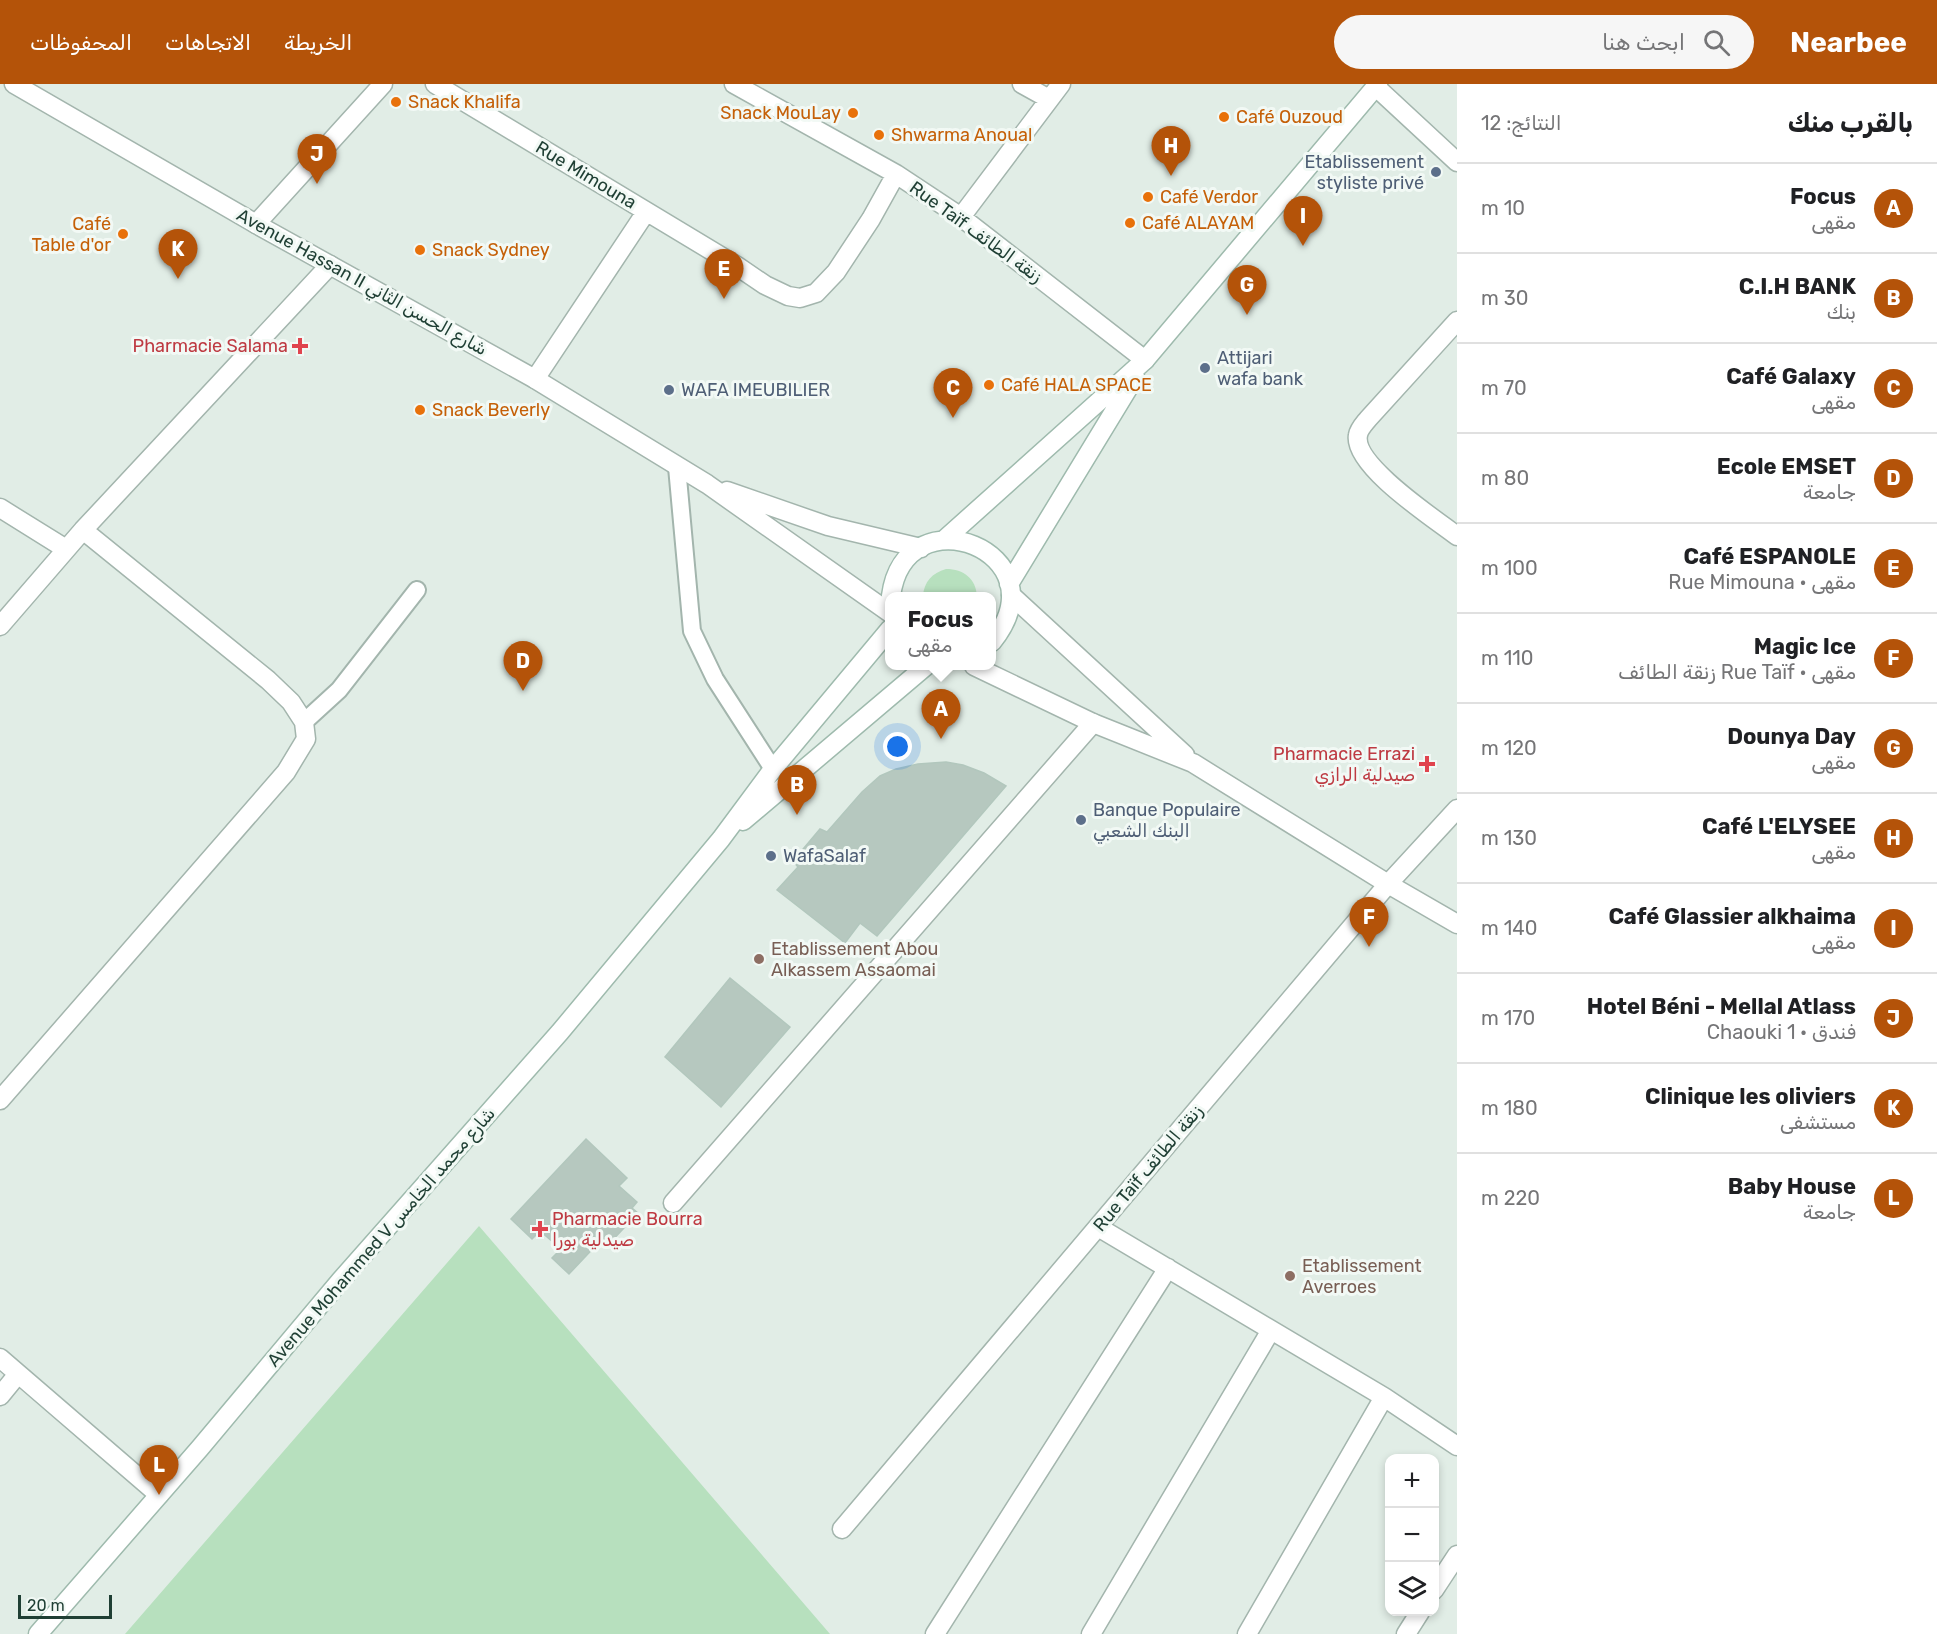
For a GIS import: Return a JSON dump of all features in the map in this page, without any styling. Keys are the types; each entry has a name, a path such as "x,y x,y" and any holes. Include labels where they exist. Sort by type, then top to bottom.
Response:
{"street":[{"name":"Avenue Hassan II شارع الحسن الثاني","path":"14,84 256,224 535,379 707,484 885,610"},
{"path":"256,224 382,84"},
{"name":"Rue Mimouna","path":"435,84 765,285 788,296 800,298 816,292 836,272 871,219 896,174"},
{"name":"Rue Taïf زنقة الطائف","path":"734,84 896,174 961,217 1145,360"},
{"path":"1022,84 1049,99"},
{"path":"961,217 1061,84"},
{"path":"944,540 1145,360 1377,85 1457,162"},
{"path":"535,379 646,212"},
{"path":"0,626 83,530 330,265"},
{"path":"1457,321 1368,419 1358,433 1358,438 1360,449 1373,469 1457,536"},
{"path":"1010,589 1145,360"},
{"name":"Avenue Hassan II شارع الحسن الثاني","path":"707,484 828,526 921,548"},
{"path":"0,508 66,549"},
{"path":"0,1100 286,772 306,740 304,722 291,702 268,680 83,530"},
{"path":"892,592 899,570 909,557 921,548 944,540 961,540 977,545 992,555 1003,568 1010,589 1010,613 1003,629 996,637"},
{"path":"1010,589 1193,763"},
{"path":"721,839 772,769 885,635"},
{"path":"721,839 921,670"},
{"path":"982,670 1093,723 1193,763 1457,924"},
{"path":"673,1203 1093,723"},
{"name":"Rue Taïf زنقة الطائف","path":"842,1529 1388,884 1457,810"},
{"name":"Avenue Mohammed V شارع محمد الخامس","path":"38,1634 340,1281 560,1032 721,839"},
{"path":"1098,1227 1384,1396 1457,1446"},
{"path":"935,1634 1168,1268"},
{"path":"1091,1634 1271,1330"},
{"path":"0,1358 159,1495"},
{"path":"0,1396 18,1374"},
{"path":"1247,1634 1384,1396"},
{"path":"1439,1582 1457,1555"},
{"path":"1406,1634 1417,1616"}],"lane":[{"path":"677,467 692,631 715,679 772,769"},
{"path":"304,722 339,690 417,590"}],"green space":[{"path":"952,569 963,573 971,580 976,592 924,592 925,586 937,573"},
{"path":"479,1226 830,1634 125,1634"}],"building":[{"path":"946,762 963,765 984,773 1006,786 877,936 860,923 845,943 777,890 798,867 793,861 820,829 827,832 862,792 880,776 896,769 918,764"},
{"path":"730,978 790,1027 721,1107 665,1057"},
{"path":"586,1139 627,1178 619,1186 637,1202 632,1208 638,1213 608,1245 602,1239 569,1274 552,1258 561,1249 540,1231 532,1239 511,1219"}],"place":[{"name":"Snack Khalifa","path":"396,102"},
{"name":"Snack MouLay","path":"853,113"},
{"name":"Café Ouzoud","path":"1224,117"},
{"name":"Shwarma Anoual","path":"879,135"},
{"name":"Etablissement styliste privé","path":"1436,172"},
{"name":"Café L'ELYSEE","path":"1171,176"},
{"name":"Hotel Béni - Mellal Atlass","path":"317,184"},
{"name":"Café Verdor","path":"1148,197"},
{"name":"Café ALAYAM","path":"1130,223"},
{"name":"Café Table d'or","path":"123,234"},
{"name":"Café Glassier alkhaima","path":"1303,246"},
{"name":"Snack Sydney","path":"420,250"},
{"name":"Clinique les oliviers","path":"178,279"},
{"name":"Café ESPANOLE","path":"724,299"},
{"name":"Dounya Day","path":"1247,315"},
{"name":"Pharmacie Salama","path":"300,346"},
{"name":"Attijari wafa bank","path":"1205,368"},
{"name":"Café HALA SPACE","path":"989,385"},
{"name":"WAFA IMEUBILIER","path":"669,390"},
{"name":"Snack Beverly","path":"420,410"},
{"name":"Café Galaxy","path":"953,418"},
{"name":"Ecole EMSET","path":"523,691"},
{"name":"Focus","path":"941,739"},
{"name":"Pharmacie Errazi صيدلية الرازي","path":"1427,764"},
{"name":"C.I.H BANK","path":"797,815"},
{"name":"Banque Populaire البنك الشعبي","path":"1081,820"},
{"name":"WafaSalaf","path":"771,856"},
{"name":"Magic Ice","path":"1369,947"},
{"name":"Etablissement Abou Alkassem Assaomai","path":"759,959"},
{"name":"Pharmacie Bourra صيدلية بورا","path":"540,1229"},
{"name":"Etablissement Averroes","path":"1290,1276"},
{"name":"Baby House","path":"159,1495"}]}
